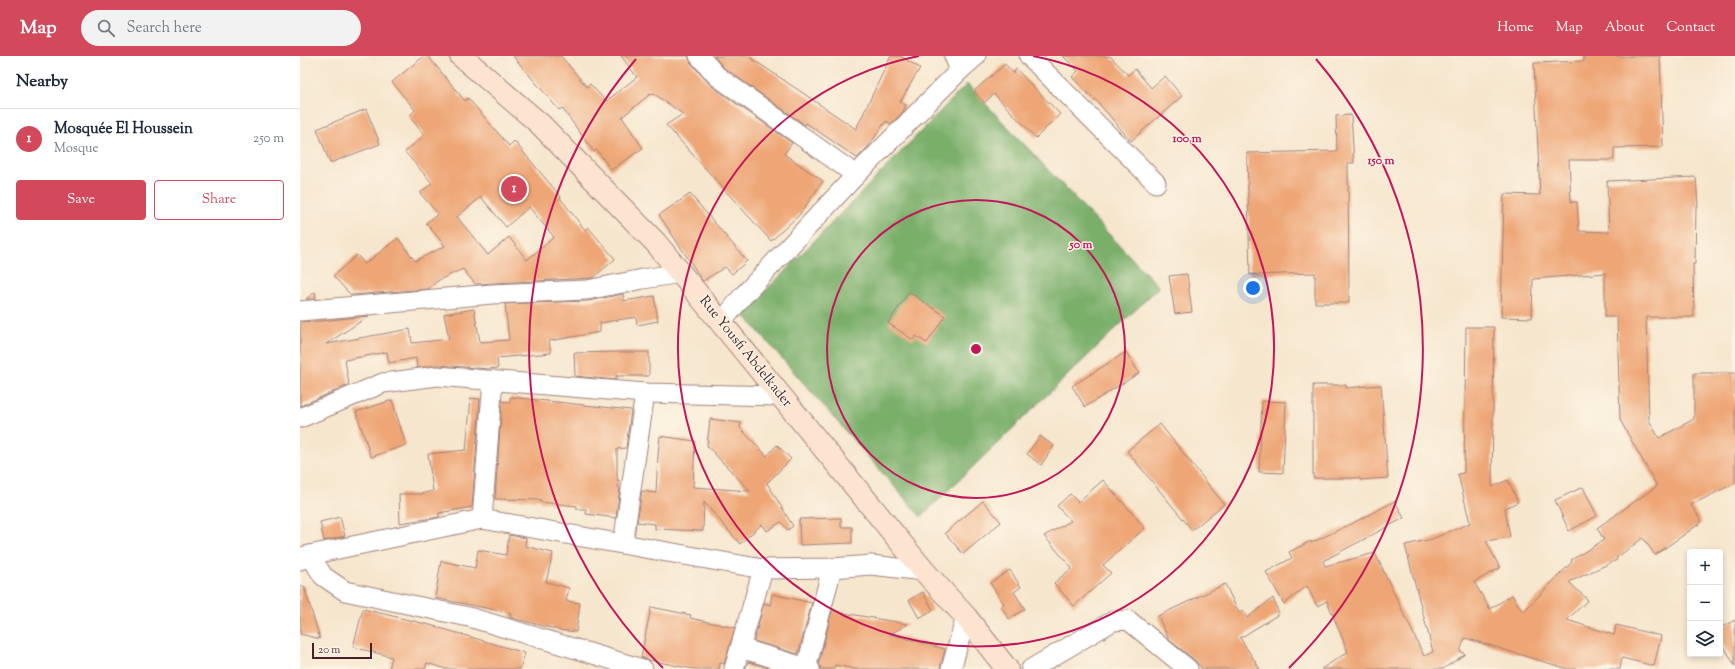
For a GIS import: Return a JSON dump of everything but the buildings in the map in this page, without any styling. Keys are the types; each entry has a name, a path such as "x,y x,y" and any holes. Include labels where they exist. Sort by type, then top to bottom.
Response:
{"main road":[{"name":"Rue Yousfi Abdelkader","path":"461,56 540,124 656,243 924,571 966,617 1007,669"}],"street":[{"path":"699,56 718,76 856,175"},
{"path":"721,322 741,298 856,175 957,63 976,56"},
{"path":"1029,56 1156,183"},
{"path":"300,311 492,294 587,290 643,278 681,273"},
{"path":"300,418 383,383 437,376 645,393 782,396"},
{"path":"482,519 493,380"},
{"path":"623,544 645,393"},
{"path":"304,557 482,519 763,569 832,568 871,565 924,571"},
{"path":"304,557 323,576 346,591 469,618 643,669"},
{"path":"740,648 808,669 832,568"},
{"path":"734,669 763,569"},
{"path":"951,669 966,617"},
{"path":"1031,669 1113,620 1128,620 1188,669"}],"green space":[{"path":"967,84 1159,287 921,517 743,314"}],"place":[{"name":"Mosquée El Houssein","path":"514,189"}]}
